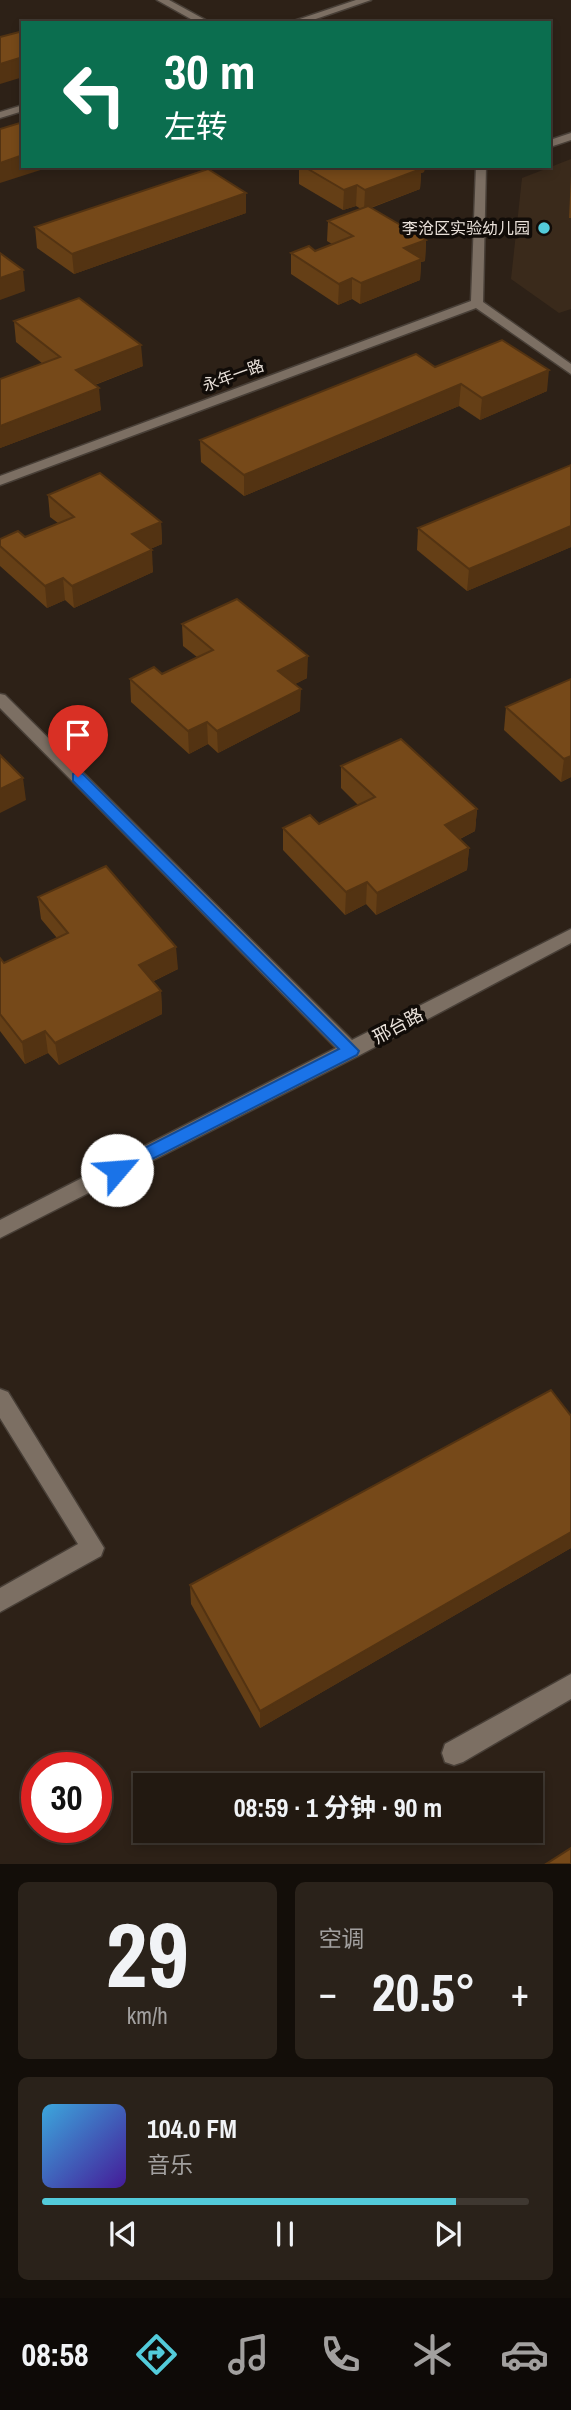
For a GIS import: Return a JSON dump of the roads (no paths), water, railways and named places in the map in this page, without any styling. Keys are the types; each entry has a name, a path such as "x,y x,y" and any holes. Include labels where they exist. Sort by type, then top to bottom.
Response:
{"street":[{"path":"162,0 202,21"},
{"path":"299,21 366,0"},
{"path":"0,115 21,108"},
{"path":"551,144 571,136"},
{"path":"483,168 477,303 571,370"},
{"name":"永年一路","path":"0,481 477,303"},
{"path":"0,699 351,1051"},
{"name":"邢台路","path":"0,1230 571,935"},
{"path":"0,1399 93,1548 0,1601"},
{"path":"454,1753 571,1686"}],"place":[{"name":"李沧区实验幼儿园","path":"544,228"}]}
